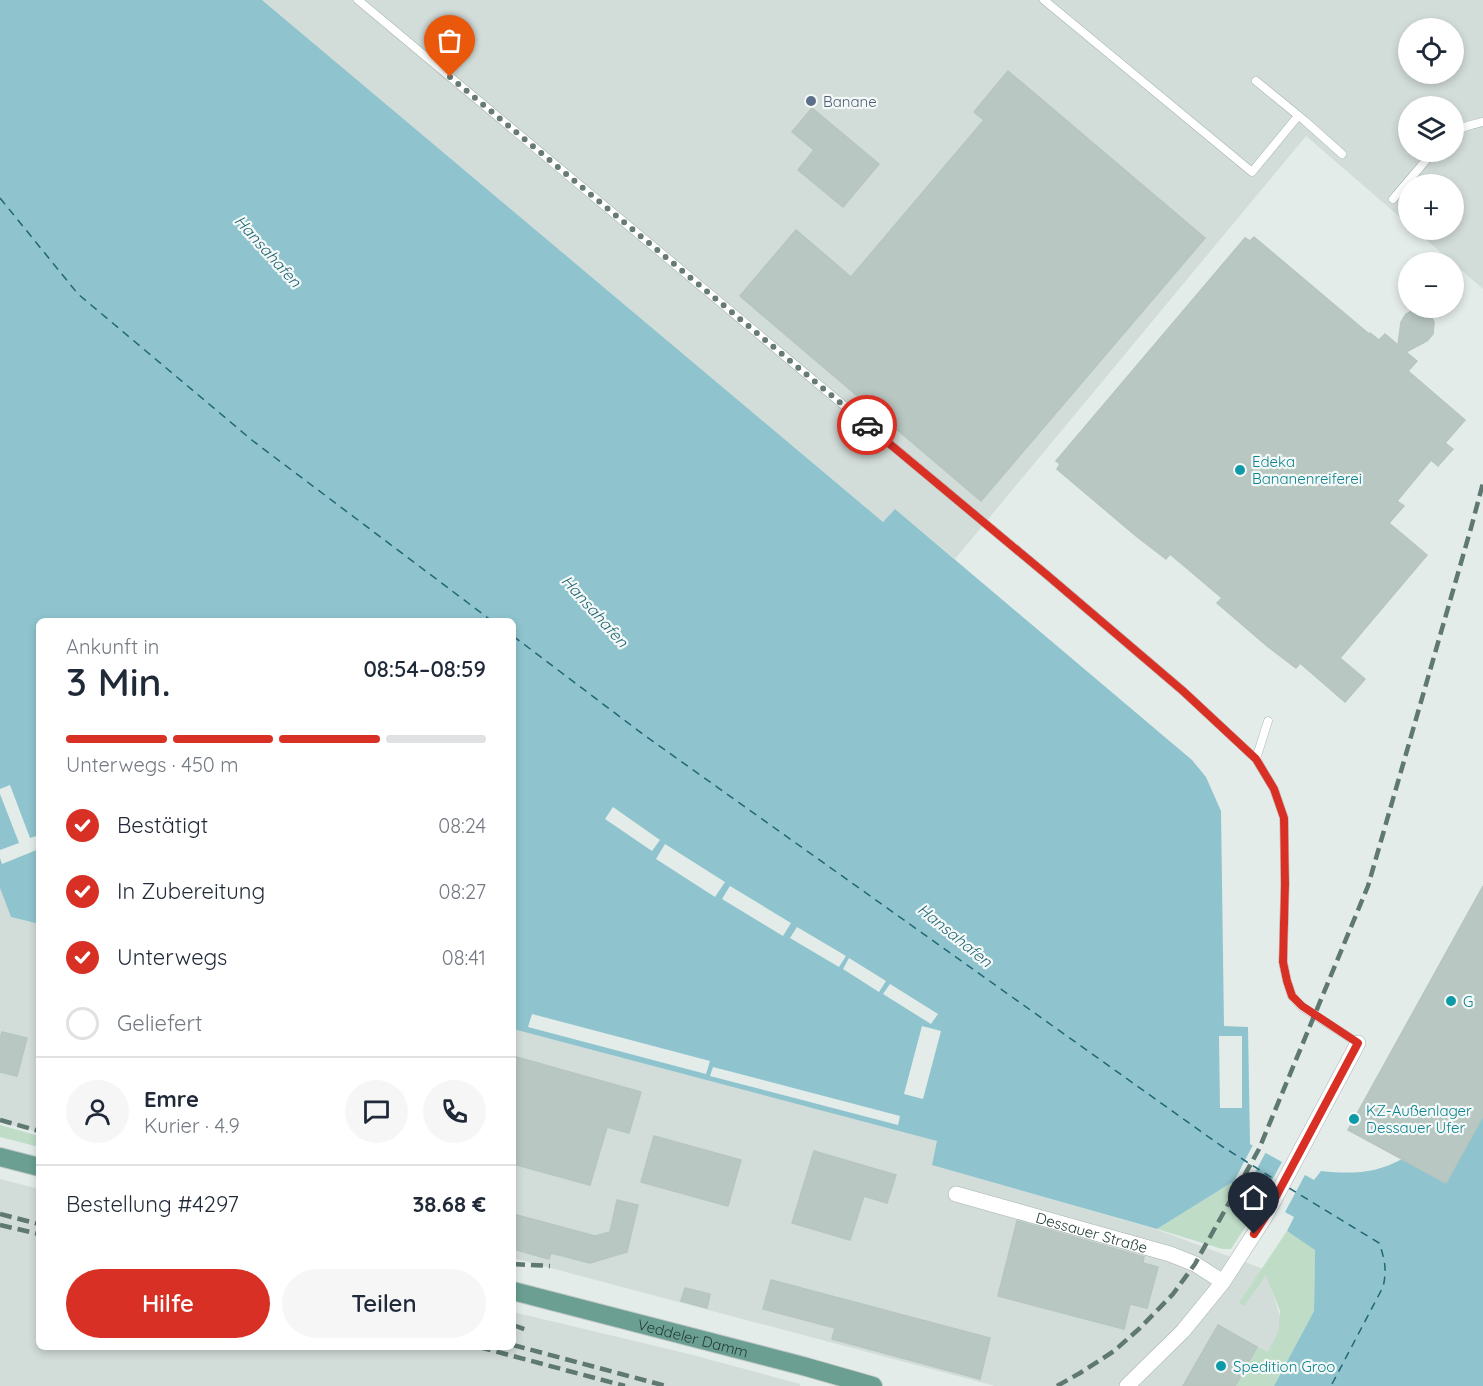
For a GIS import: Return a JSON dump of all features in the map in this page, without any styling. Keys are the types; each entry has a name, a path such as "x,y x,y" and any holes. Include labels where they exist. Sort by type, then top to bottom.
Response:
{"main road":[{"path":"0,1157 36,1166"},
{"name":"Veddeler Damm","path":"516,1292 873,1386"}],"street":[{"path":"1127,1386 1183,1331 1223,1282 1265,1217 1358,1043"},
{"name":"Dessauer Straße","path":"956,1194 1170,1254 1196,1264 1223,1282"}],"lane":[{"path":"358,0 1047,575 1183,691 1256,759 1274,789 1284,818 1283,962 1292,996 1302,1006 1358,1043"},
{"path":"1044,0 1252,172 1298,116"},
{"path":"1256,81 1342,154"},
{"path":"1464,127 1483,123"},
{"path":"1392,199 1424,162"},
{"path":"1256,759 1268,721"}],"shaded area":[{"path":"262,0 1483,0 1483,289 1464,273 1464,252 1440,252 1427,240 1464,240 1464,174 1398,174 1398,215 1306,136 955,559 895,509 883,522"},
{"path":"0,888 11,917 36,923 36,1131 0,1122"},
{"path":"516,1030 938,1141 933,1165 1155,1229 1266,1270 1283,1327 1256,1386 995,1386 516,1259"},
{"path":"0,1179 36,1188 36,1350 516,1350 516,1313 689,1354 800,1384 800,1386 0,1386"}],"green space":[{"path":"0,1125 36,1135 36,1146 0,1137"},
{"path":"1231,1183 1263,1200 1231,1249 1222,1249 1157,1229"},
{"path":"1287,1231 1315,1249 1314,1311 1274,1386 1235,1386 1257,1347 1268,1352 1279,1330 1280,1311 1266,1275 1244,1306 1239,1303"}],"water":[{"name":"Hansahafen","path":"0,0 262,0 883,522 895,509 1192,760 1206,777 1221,811 1224,1026 1248,1027 1250,1144 1314,1180 1321,1171 1363,1172 1382,1168 1402,1159 1446,1183 1483,1116 1483,1386 1274,1386 1314,1311 1315,1250 1287,1231 1294,1217 1231,1183 1157,1229 932,1165 937,1141 516,1030 516,618 36,618 36,923 11,917 0,888"}],"pier":[{"path":"10,785 30,838 36,836 36,850 2,864 0,850 19,843 0,789"},
{"path":"613,807 660,840 652,851 605,819"},
{"path":"665,844 725,882 715,897 656,859"},
{"path":"730,886 791,923 783,936 722,899"},
{"path":"797,927 846,956 839,967 790,938"},
{"path":"849,958 886,981 879,992 843,969"},
{"path":"890,984 938,1014 931,1024 883,994"},
{"path":"532,1014 710,1061 706,1074 528,1027"},
{"path":"922,1026 941,1031 923,1099 904,1094"},
{"path":"1219,1036 1242,1036 1242,1108 1220,1108"},
{"path":"713,1067 900,1116 898,1125 710,1076"},
{"path":"1254,1143 1267,1150 1244,1193 1231,1187"},
{"path":"1283,1160 1306,1173 1284,1214 1260,1202"}],"building":[{"path":"1008,71 1205,238 981,501 740,296 796,230 851,277 984,120 974,112"},
{"path":"812,108 879,164 843,207 798,170 814,150 792,132"},
{"name":"Edeka Bananenreiferei","path":"1254,237 1379,340 1385,334 1398,345 1404,318 1432,318 1434,322 1433,334 1427,341 1406,352 1417,361 1408,371 1465,420 1445,443 1453,449 1438,466 1431,460 1397,501 1404,506 1389,523 1427,555 1340,658 1365,679 1345,702 1300,663 1296,668 1267,646 1217,603 1222,598 1170,554 1166,559 1057,469 1060,464 1056,461 1245,238 1250,241"},
{"name":"G","path":"1483,886 1483,1116 1446,1183 1348,1130"},
{"path":"2,1032 27,1038 17,1076 0,1072"},
{"path":"516,1057 641,1092 629,1133 607,1127 590,1185 516,1165"},
{"path":"654,1136 741,1160 728,1206 641,1182"},
{"path":"814,1151 896,1175 887,1203 864,1196 850,1240 792,1223"},
{"path":"617,1200 638,1205 627,1252 590,1263 551,1253 549,1259 516,1250 516,1215 595,1236 610,1232"},
{"path":"1017,1221 1144,1257 1143,1263 1158,1267 1147,1308 1130,1304 1124,1329 998,1296"},
{"path":"771,1280 990,1338 980,1379 832,1339 835,1328 763,1309"},
{"path":"685,1288 710,1294 707,1308 681,1301"},
{"name":"Spedition Groo","path":"1218,1325 1257,1347 1235,1386 1183,1386"}],"ferry route":[{"path":"0,198 78,294 253,441 488,618"},
{"path":"516,638 644,735 1220,1145 1277,1181"},
{"path":"1289,1188 1379,1243 1384,1260 1383,1287 1331,1386"}],"railway":[{"path":"1057,1386 1114,1351 1173,1294 1195,1264 1259,1149 1368,886 1483,483"},
{"path":"0,1120 36,1130"},
{"path":"0,1214 36,1223"},
{"path":"0,1225 36,1233"},
{"path":"516,1264 550,1266"},
{"path":"516,1326 529,1331"},
{"path":"516,1346 666,1386"},
{"path":"490,1350 625,1386"}],"way so far":[{"path":"450,77 867,425"}],"place":[{"name":"Banane","path":"811,101"},
{"name":"Edeka Bananenreiferei","path":"1240,470"},
{"name":"G","path":"1451,1001"},
{"name":"KZ-Außenlager Dessauer Ufer","path":"1354,1119"},
{"name":"Spedition Groo","path":"1221,1366"}],"route":[{"path":"867,425 1183,691 1256,759 1274,789 1284,818 1283,962 1287,981 1292,996 1302,1006 1358,1043 1254,1234"}]}
